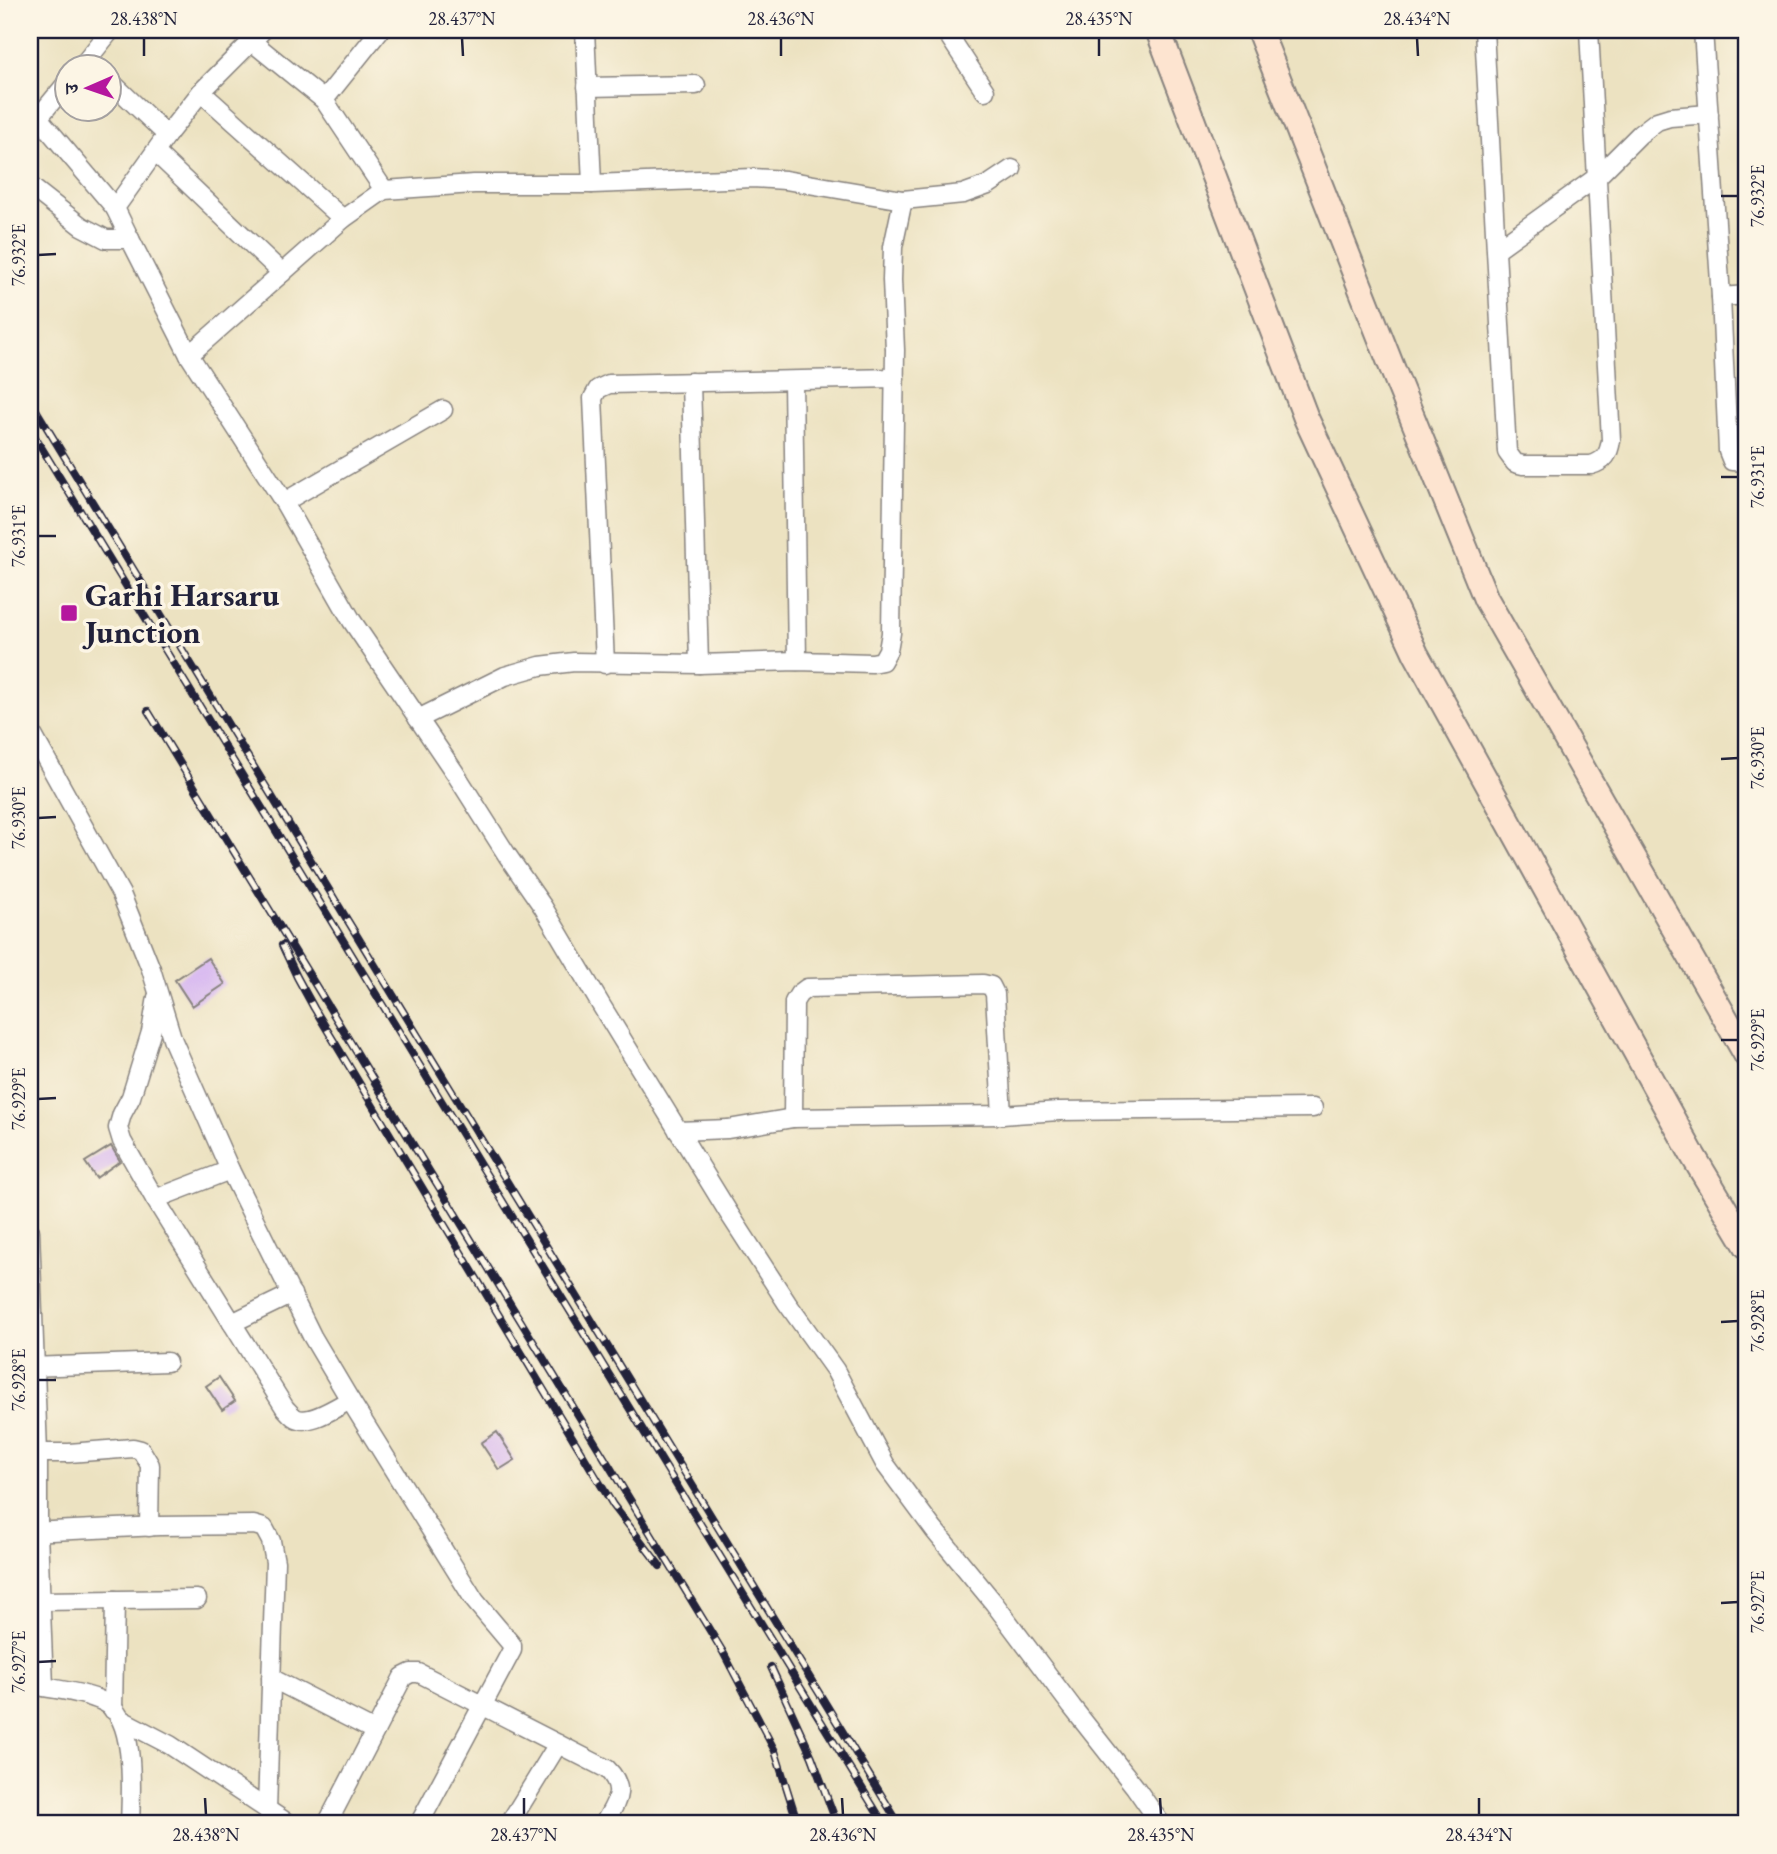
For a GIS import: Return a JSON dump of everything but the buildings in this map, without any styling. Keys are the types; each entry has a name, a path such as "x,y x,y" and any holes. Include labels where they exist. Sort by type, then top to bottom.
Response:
{"street":[{"path":"96,52 111,30"},
{"path":"324,100 380,30"},
{"path":"584,30 592,184"},
{"path":"945,30 985,91"},
{"path":"1158,30 1306,418 1416,654 1692,1153 1747,1245"},
{"path":"1259,30 1486,599 1747,1056"},
{"path":"1484,30 1507,452 1515,463 1523,465 1591,465 1607,457 1611,440 1588,30"},
{"path":"1703,30 1721,297 1728,450 1732,461 1747,462"},
{"path":"115,208 201,92 257,35 324,100 384,190"},
{"path":"587,87 696,85"},
{"path":"122,92 167,135"},
{"path":"201,92 343,219"},
{"path":"52,97 34,113 115,208 189,355 284,502 352,621 543,907 678,1131 788,1303 835,1370 885,1464 1161,1824"},
{"path":"1497,249 1597,177 1657,121 1670,117 1709,114"},
{"path":"155,152 282,273"},
{"path":"189,355 343,219 384,190 474,184 592,184 753,178 785,180 903,200 963,194 988,185 1012,169"},
{"path":"30,186 81,226 106,239 130,239"},
{"path":"418,719 505,676 540,666 574,662 699,664 882,661 888,650 891,633 895,378 892,281 894,247 903,200"},
{"path":"1721,297 1747,295"},
{"path":"605,664 593,398 598,389 609,384 895,378"},
{"path":"793,381 797,661"},
{"path":"691,382 699,664"},
{"path":"284,502 443,410"},
{"path":"30,730 121,894 151,969 173,1041 230,1170 312,1336 475,1601 510,1641 512,1650 419,1824"},
{"path":"793,1118 794,1002 799,994 807,988 969,984 991,986 995,994 1002,1115"},
{"path":"158,990 151,1032 131,1097 118,1128 127,1152 285,1408 295,1418 309,1419 350,1400"},
{"path":"678,1131 728,1129 793,1118 1313,1108"},
{"path":"155,1199 230,1170"},
{"path":"30,1231 34,1532 40,1601 37,1686 79,1694 107,1703 118,1715 170,1745 289,1824"},
{"path":"232,1323 292,1294"},
{"path":"32,1366 167,1362"},
{"path":"34,1453 133,1448 141,1450 150,1465 149,1527"},
{"path":"34,1532 254,1525 264,1528 271,1541 275,1562 267,1810"},
{"path":"40,1601 197,1599"},
{"path":"115,1600 118,1715 132,1765 130,1824"},
{"path":"327,1824 402,1676 411,1673 419,1674 483,1705 607,1769 615,1778 618,1789 617,1800 604,1824"},
{"path":"271,1678 374,1731"},
{"path":"509,1824 558,1744"}],"railway":[{"path":"30,400 899,1824"},
{"path":"30,429 884,1824"},
{"path":"148,711 723,1652 775,1751 798,1824"},
{"path":"282,945 314,1008 613,1505 660,1566"},
{"path":"771,1667 812,1757 837,1824"}],"place":[{"name":"Garhi Harsaru Junction","path":"69,613"}]}
